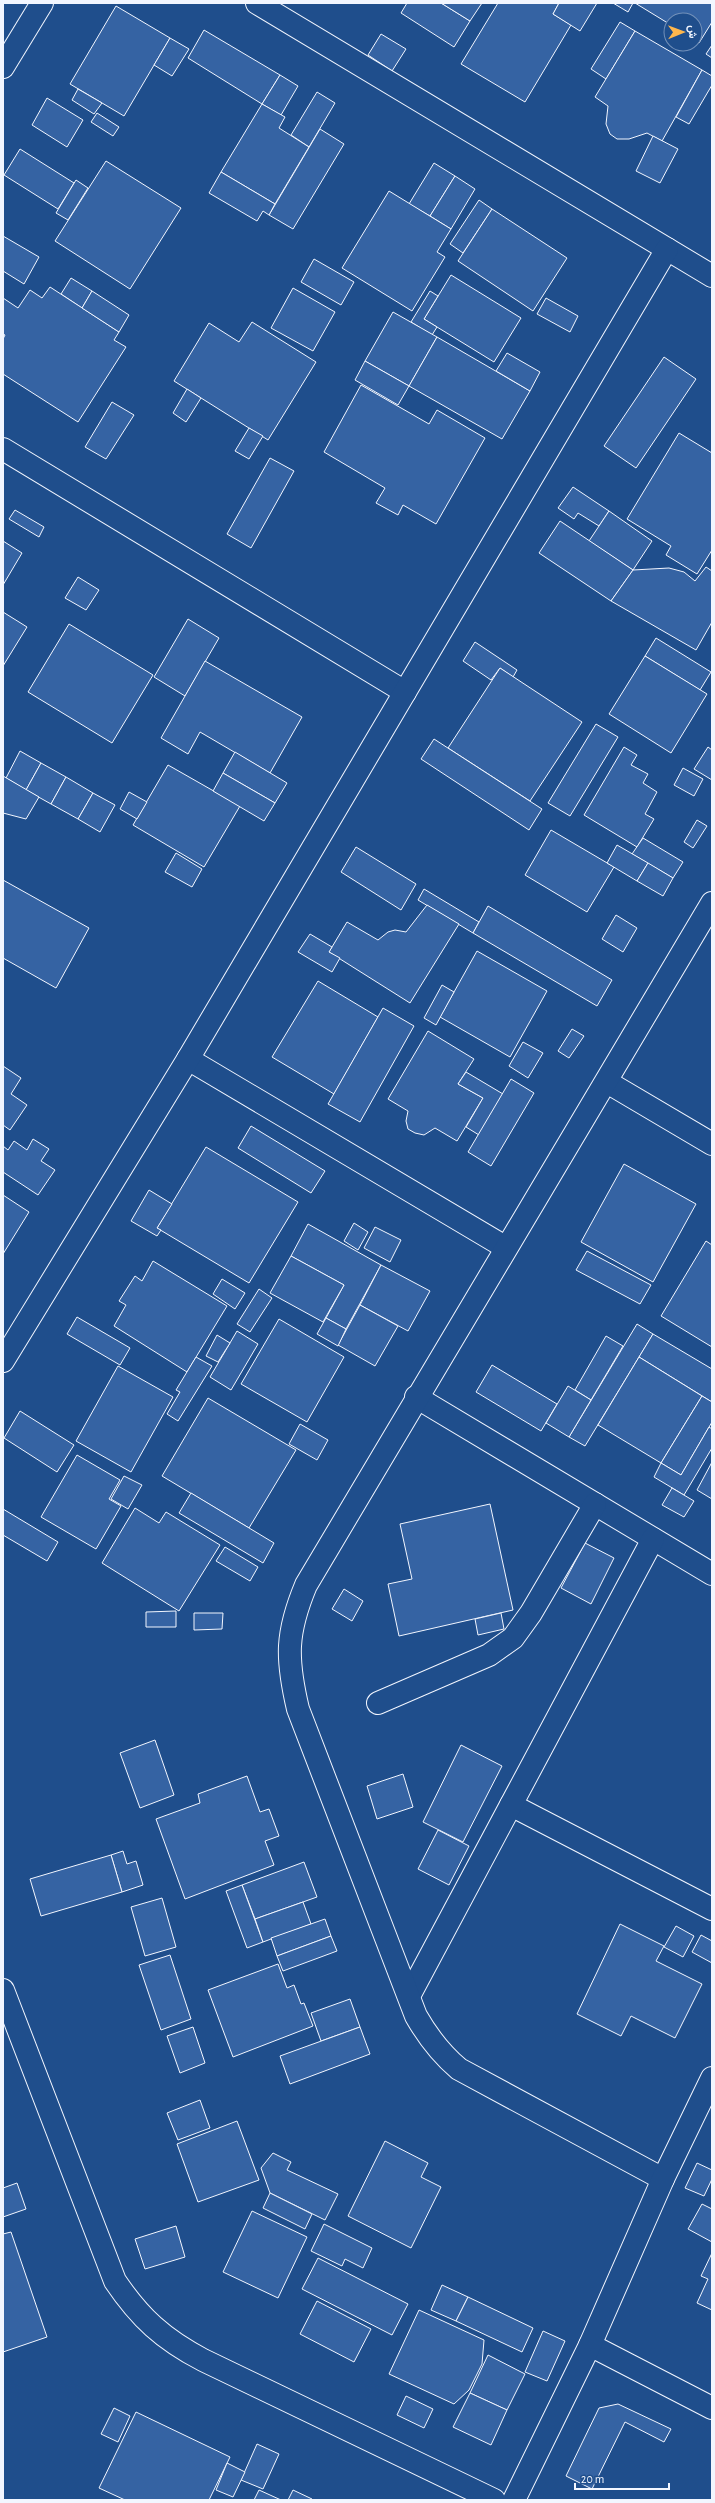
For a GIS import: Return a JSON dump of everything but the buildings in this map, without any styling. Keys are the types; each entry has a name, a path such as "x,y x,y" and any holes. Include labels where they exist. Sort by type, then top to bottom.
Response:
{"street":[{"path":"3,67 42,3"},
{"path":"257,3 712,276"},
{"path":"3,1361 188,1059 667,249"},
{"path":"3,449 405,692"},
{"path":"663,2179 459,2069 442,2054 427,2036 409,1996 298,1709 290,1676 289,1646 294,1614 306,1584 505,1247 607,1082 712,903"},
{"path":"188,1059 505,1247"},
{"path":"607,1082 712,1144"},
{"path":"416,1397 712,1574"},
{"path":"378,1703 489,1655 513,1638 531,1613 595,1504"},
{"path":"409,1996 653,1539"},
{"path":"511,1805 712,1909"},
{"path":"3,1990 8,2019 115,2280 132,2306 152,2328 177,2346 203,2360 494,2500"},
{"path":"514,2500 590,2345 663,2179 712,2078"},
{"path":"590,2345 712,2408"}]}
